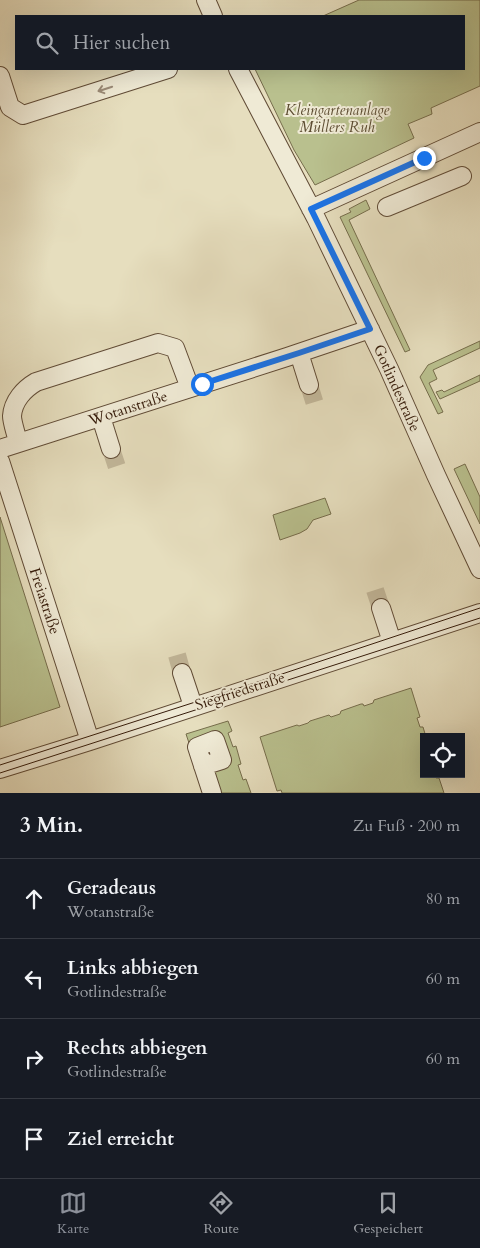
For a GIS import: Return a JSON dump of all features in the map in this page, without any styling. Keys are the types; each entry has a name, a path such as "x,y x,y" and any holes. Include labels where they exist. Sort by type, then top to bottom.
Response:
{"street":[{"path":"206,0 213,15"},
{"path":"0,76 10,107 23,115 165,70"},
{"name":"Gotlindestraße","path":"239,70 311,209 370,329 480,568"},
{"path":"311,209 480,132"},
{"path":"388,207 462,176"},
{"name":"Wotanstraße","path":"0,449 370,329"},
{"path":"18,443 12,416 16,401 26,387 36,382 158,344 175,348 190,388"},
{"path":"299,353 309,385"},
{"path":"101,417 111,449"},
{"name":"Freiastraße","path":"0,461 90,740"},
{"path":"381,608 392,642"},
{"name":"Siegfriedstraße","path":"0,769 480,613"},
{"path":"182,673 193,706"},
{"path":"203,766 212,793"}],"green space":[{"name":"Kleingartenanlage Müllers Ruh","path":"359,0 480,0 480,86 431,108 432,114 408,124 414,138 315,185 294,150 255,70 465,70 465,15 325,15"},
{"path":"366,200 370,209 349,220 410,350 405,352 340,217 351,212 349,209"},
{"path":"480,341 480,348 433,370 437,379 429,383 443,412 438,414 420,377 428,365"},
{"path":"480,375 480,381 440,399 436,392 442,390 444,392"},
{"path":"465,464 480,497 480,524 454,469"},
{"path":"325,498 331,514 313,520 307,529 300,533 280,540 273,515"},
{"path":"0,517 60,707 0,727"},
{"path":"411,688 420,717 417,718 425,733 420,733 420,778 439,778 444,793 282,793 281,790 277,791 260,737 329,715 331,717 340,714 341,711 361,704 364,706 373,703 374,700"},
{"path":"228,721 232,731 228,733 233,747 236,746 241,764 238,765 243,780 246,779 251,793 203,793 186,734"}],"tunnel":[{"path":"309,385 315,404"},
{"path":"111,449 117,467"},
{"path":"375,590 381,608"},
{"path":"177,655 182,673"}],"tram line":[{"path":"0,765 480,608"},
{"path":"288,680 480,618"},
{"path":"0,773 245,694"}],"route":[{"path":"202,384 370,329 311,209 424,158"}]}
